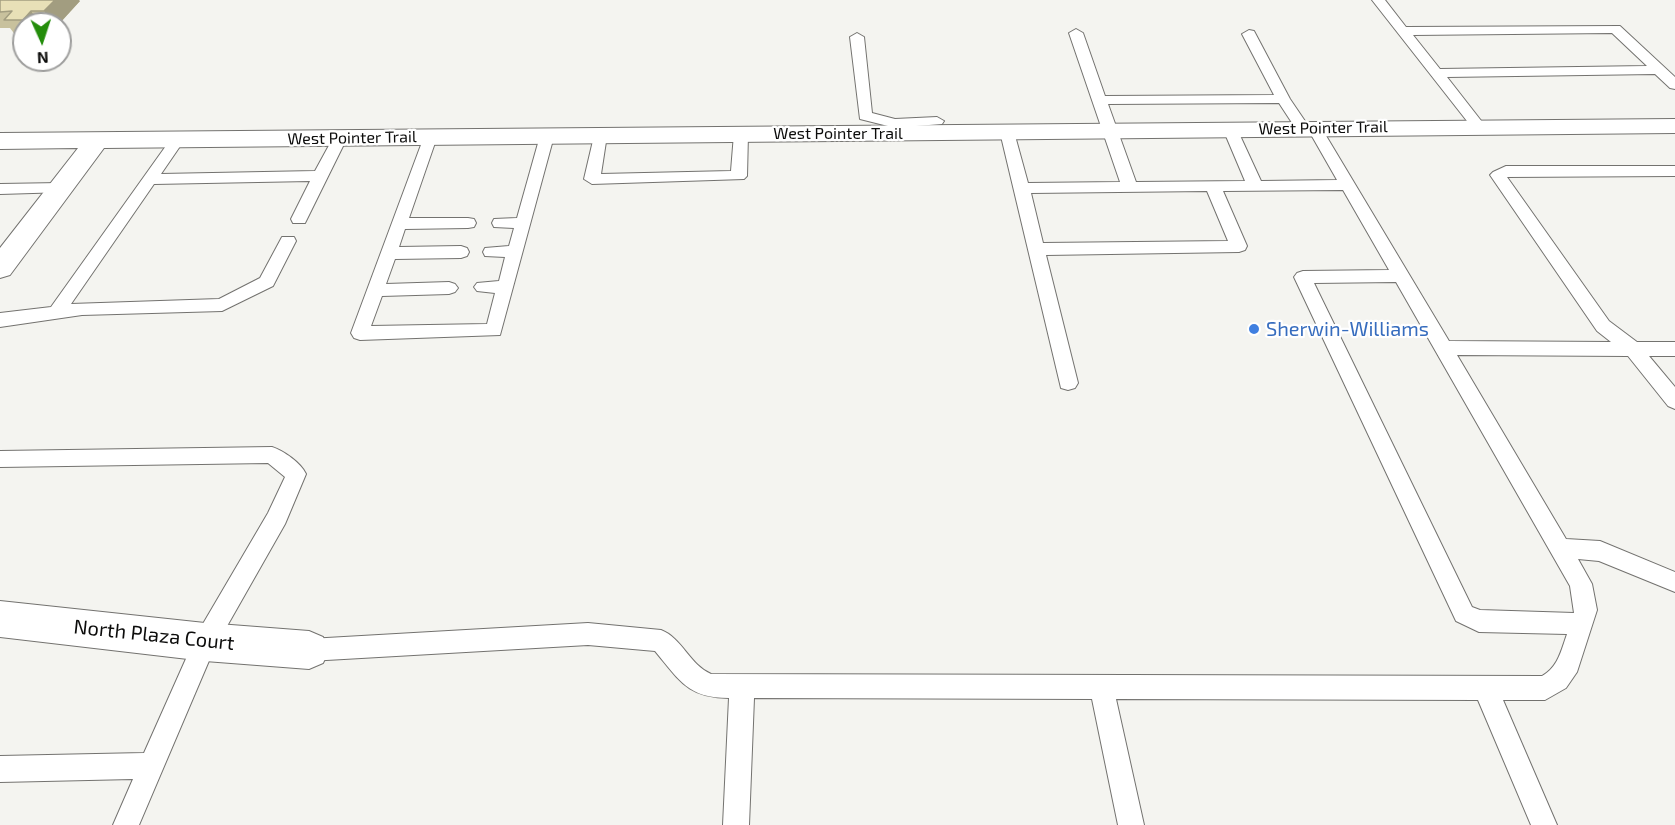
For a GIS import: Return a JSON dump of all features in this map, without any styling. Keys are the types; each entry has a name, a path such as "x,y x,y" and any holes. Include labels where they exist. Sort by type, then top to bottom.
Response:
{"street":[{"name":"West Pointer Trail","path":"0,141 741,134 897,128 1007,132 1675,126"},
{"path":"0,268 97,140"},
{"name":"North Plaza Court","path":"0,619 205,642 309,650"}],"lane":[{"path":"1378,0 1479,127"},
{"path":"1403,31 1615,29 1675,85"},
{"path":"1076,33 1130,187"},
{"path":"309,650 588,634 661,641 694,679 710,686 1486,689 1545,688 1558,680 1569,663 1586,610 1581,584 1347,185 1309,129 1284,99 1249,34"},
{"path":"857,37 865,116 897,128 937,122"},
{"path":"1435,73 1659,70"},
{"path":"1100,100 1284,99"},
{"path":"1230,129 1256,187"},
{"path":"1007,132 1068,383"},
{"path":"600,135 592,179 739,176 741,134"},
{"path":"430,137 360,333 494,330 547,136"},
{"path":"299,219 340,138"},
{"path":"57,311 178,139"},
{"path":"1675,171 1506,171 1498,175 1603,326 1633,349 1675,400"},
{"path":"149,179 320,176"},
{"path":"1022,188 1347,185"},
{"path":"1036,249 1239,246 1213,187"},
{"path":"0,189 60,188"},
{"path":"400,224 468,223"},
{"path":"500,223 524,223"},
{"path":"0,320 57,311 222,306 267,282 288,241"},
{"path":"491,252 516,251"},
{"path":"389,253 461,252"},
{"path":"1401,276 1303,277 1464,614 1479,621 1580,624"},
{"path":"483,287 506,287"},
{"path":"376,290 449,288"},
{"path":"1442,348 1675,349"},
{"path":"0,459 272,455 296,474 277,518 205,642 126,825"},
{"path":"1559,548 1600,551 1675,582"},
{"path":"736,825 742,685"},
{"path":"1102,688 1131,825"},
{"path":"1486,689 1544,825"},
{"path":"0,769 152,766"}],"building":[{"path":"0,0 55,0 44,11 12,12 12,20 4,20 12,11 0,12"}],"place":[{"name":"Sherwin-Williams","path":"1254,329"}]}
